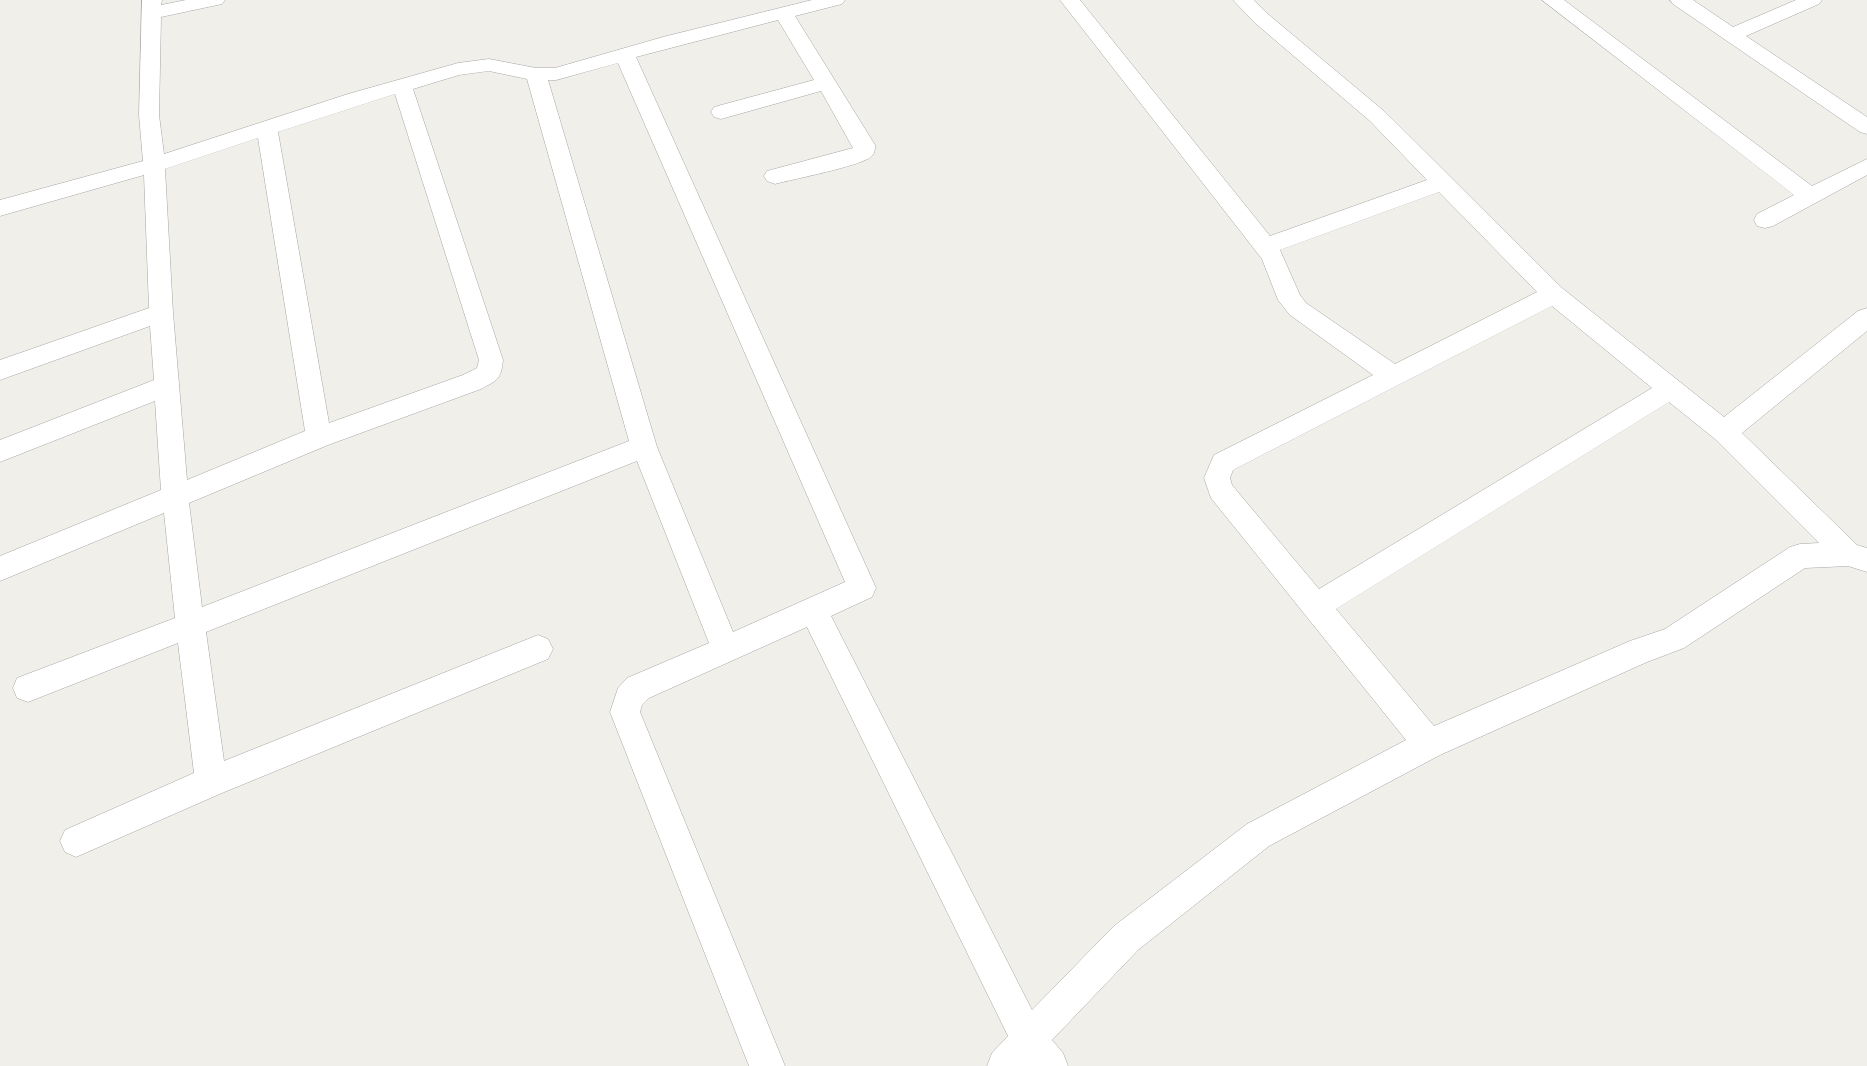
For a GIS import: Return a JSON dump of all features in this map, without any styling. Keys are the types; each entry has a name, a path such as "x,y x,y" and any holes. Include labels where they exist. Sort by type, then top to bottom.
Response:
{"street":[{"path":"211,782 175,495 161,313 154,165 149,115 152,7 216,0"},
{"path":"0,208 154,165 267,127 458,69 489,65 536,74 556,74 624,54 835,0"},
{"path":"1070,0 1265,246 1272,256 1290,300 1298,309 1394,376"},
{"path":"1243,0 1262,19 1376,116 1554,294 1724,432 1858,557"},
{"path":"1552,0 1810,196"},
{"path":"1680,0 1867,128"},
{"path":"1731,35 1812,0"},
{"path":"775,176 856,156 864,151 864,145 784,13"},
{"path":"624,54 862,588 638,688 629,698 624,712 767,1066"},
{"path":"536,74 644,448 726,650"},
{"path":"721,112 827,83"},
{"path":"0,569 319,437 472,382 489,373 491,360 402,85"},
{"path":"267,127 319,437"},
{"path":"1765,220 1867,166"},
{"path":"1265,246 1443,182"},
{"path":"1429,744 1220,490 1217,478 1223,464 1554,294"},
{"path":"0,370 161,313"},
{"path":"1724,432 1867,317"},
{"path":"0,451 166,386"},
{"path":"1316,606 1670,389"},
{"path":"28,688 644,448"},
{"path":"1005,1066 1028,1039 1126,938 1258,835 1429,744 1640,651 1674,639 1800,556 1858,557"},
{"path":"813,610 1028,1039 1050,1066"},
{"path":"76,841 211,782 538,649"}]}
